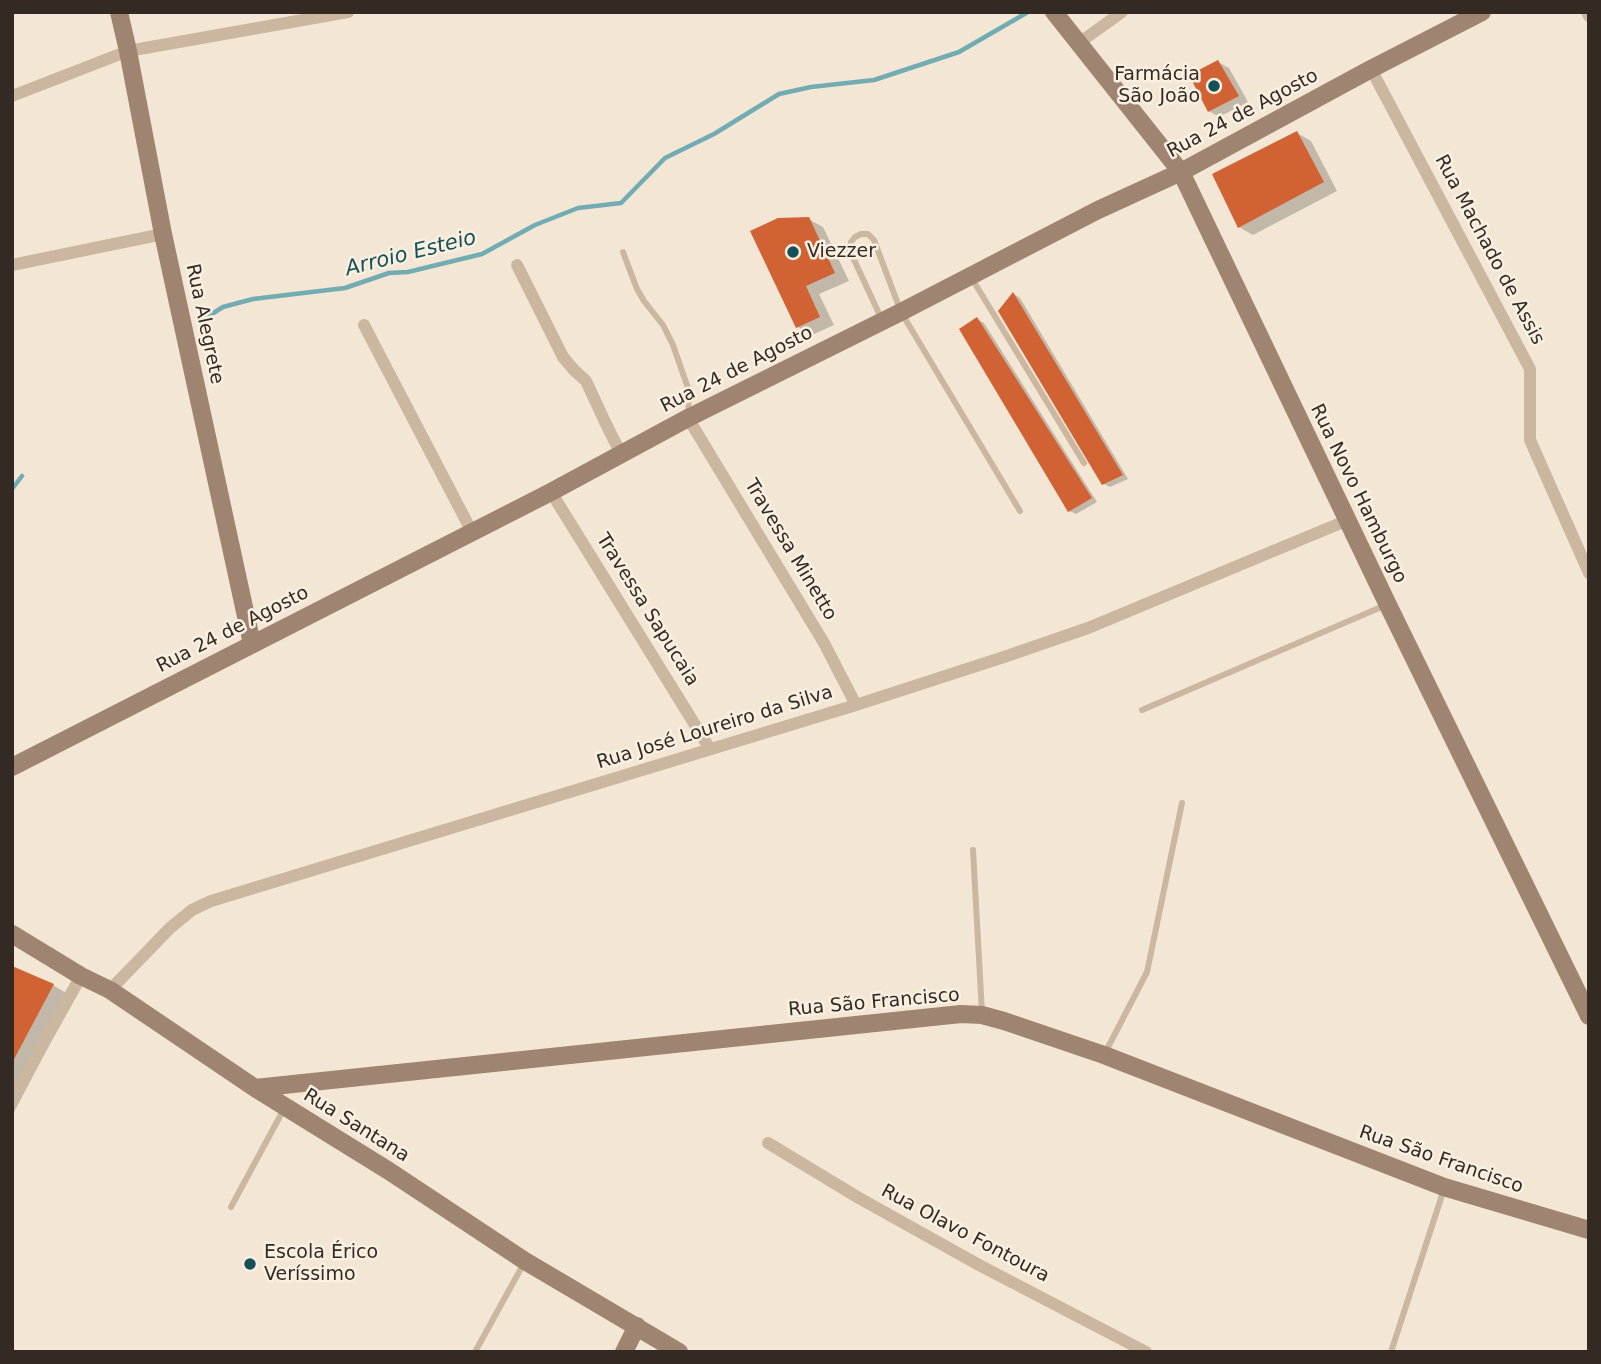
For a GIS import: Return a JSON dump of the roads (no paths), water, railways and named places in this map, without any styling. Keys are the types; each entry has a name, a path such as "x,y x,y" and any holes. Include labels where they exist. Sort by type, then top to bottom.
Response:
{"street":[{"name":"Rua Alegrete","path":"118,12 163,234 253,644"},
{"path":"12,96 128,51 348,12"},
{"name":"Rua Novo Hamburgo","path":"1054,12 1181,172 1589,1016"},
{"path":"1080,43 1122,12"},
{"name":"Rua 24 de Agosto","path":"12,767 551,492 688,418 1098,210 1181,172 1482,12"},
{"name":"Rua Machado de Assis","path":"1371,69 1530,369 1530,440 1589,573"},
{"path":"12,265 163,234"},
{"path":"517,265 563,357 586,381 621,454"},
{"path":"364,325 472,532"},
{"name":"Travessa Minetto","path":"688,418 824,643 856,705"},
{"name":"Travessa Sapucaia","path":"551,492 710,749"},
{"name":"Rua José Loureiro da Silva","path":"110,990 170,928 192,910 211,901 856,705 1088,628 1348,520"},
{"name":"Rua Santana","path":"12,934 81,976 110,990 255,1088 389,1171 525,1261 679,1352"},
{"path":"12,1100 81,976"},
{"name":"Rua São Francisco","path":"255,1088 961,1014 982,1015 1104,1055 1444,1187 1589,1230"},
{"name":"Rua Olavo Fontoura","path":"768,1143 979,1265 1146,1352"},
{"path":"624,1352 637,1326"}],"lane":[{"path":"882,320 850,251 851,242 861,234 867,234 874,240 901,312 1020,511"},
{"path":"623,252 637,289 673,345 689,391 688,418"},
{"path":"970,275 1084,463"},
{"path":"1142,710 1388,604"},
{"path":"1104,1055 1147,972 1182,803"},
{"path":"973,850 982,1015"},
{"path":"231,1207 285,1107"},
{"path":"1391,1352 1444,1187"},
{"path":"475,1352 525,1261"}],"waterway":[{"name":"Arroio Esteio","path":"207,317 223,307 253,299 345,288 389,273 408,272 482,254 535,225 578,208 621,203 665,158 714,134 779,94 811,87 874,80 959,52 1028,12"},
{"name":"Arroio Esteio","path":"12,489 22,476"}],"place":[{"name":"Farmácia São João","path":"1214,86"},
{"name":"Viezzer","path":"793,252"},
{"name":"Escola Érico Veríssimo","path":"250,1264"}]}
